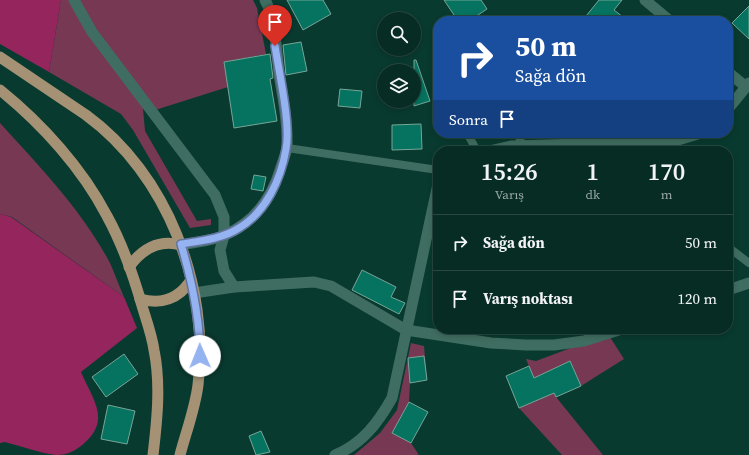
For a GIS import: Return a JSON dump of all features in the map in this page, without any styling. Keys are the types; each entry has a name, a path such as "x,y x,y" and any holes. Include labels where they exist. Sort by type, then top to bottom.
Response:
{"main road":[{"path":"0,56 90,118 117,142 148,182 181,244 191,280 200,328 200,356 195,403 180,455"},
{"path":"0,90 34,121 76,169 107,215 129,267 140,299 154,350 156,364 157,422 153,455"},
{"path":"129,267 137,255 156,245 169,242 181,244"},
{"path":"140,299 152,302 165,300 177,295 186,288 191,280"}],"street":[{"path":"74,0 92,32 215,195 224,218 224,236 220,250 224,271 234,287"},
{"path":"181,244 224,236 240,228 254,217 268,200 276,183 287,148 286,124 273,30 266,0"},
{"path":"645,0 664,16"},
{"path":"733,75 748,85 733,103"},
{"path":"655,146 685,138"},
{"path":"511,146 523,146"},
{"path":"335,455 358,442 371,431 382,416 392,398 433,207"},
{"path":"194,294 234,287 314,282 331,286 406,330 491,343 526,346 554,345 584,341 606,334"},
{"path":"733,288 749,283"}],"lane":[{"path":"519,138 523,146"},
{"path":"287,148 433,169"},
{"path":"733,251 749,263"}],"shaded area":[{"path":"0,0 61,0 49,72 0,44"},
{"path":"61,0 253,0 257,8 266,54 224,62 228,87 152,111 142,98 145,131 197,221 211,219 211,225 190,228 133,130 121,114 49,72"},
{"path":"0,123 59,189 86,225 110,263 124,297 12,217 0,214"},
{"path":"0,214 11,217 124,297 137,328 81,372 95,402 98,411 98,420 96,428 90,437 81,446 66,454 50,454 5,442 0,443"},
{"path":"608,334 624,359 581,386 570,361 545,373 556,397 603,455 562,455 519,408 542,398 526,359 536,361"},
{"path":"411,343 424,346 427,380 410,383 409,402 392,433 411,443 419,455 354,455 380,433 397,410"}],"building":[{"path":"287,0 323,0 331,14 303,30"},
{"path":"444,0 481,0 487,9 476,16 455,16"},
{"path":"599,0 622,0 614,10 622,16 586,16"},
{"path":"749,6 749,39 733,24 733,22"},
{"path":"301,42 307,71 286,75 283,45"},
{"path":"270,54 273,78 270,79 277,121 234,128 224,62"},
{"path":"414,60 416,60 417,64 414,64"},
{"path":"421,75 430,101 421,104"},
{"path":"340,89 362,91 360,108 338,106"},
{"path":"421,124 422,149 392,150 392,125"},
{"path":"254,175 266,177 263,191 251,189"},
{"path":"362,270 396,287 391,297 405,303 399,314 352,290"},
{"path":"124,354 138,374 106,397 92,377"},
{"path":"424,356 427,380 410,383 408,358"},
{"path":"570,361 581,386 556,397 554,393 519,408 506,376 529,366 534,378"},
{"path":"409,402 428,412 411,443 392,433"},
{"path":"108,405 135,411 127,444 101,439"},
{"path":"261,431 270,452 256,455 249,436"}],"route":[{"path":"200,356 200,328 197,310 190,274 181,244 224,236 240,228 254,217 268,200 276,183 287,148 286,124 275,46"}]}
